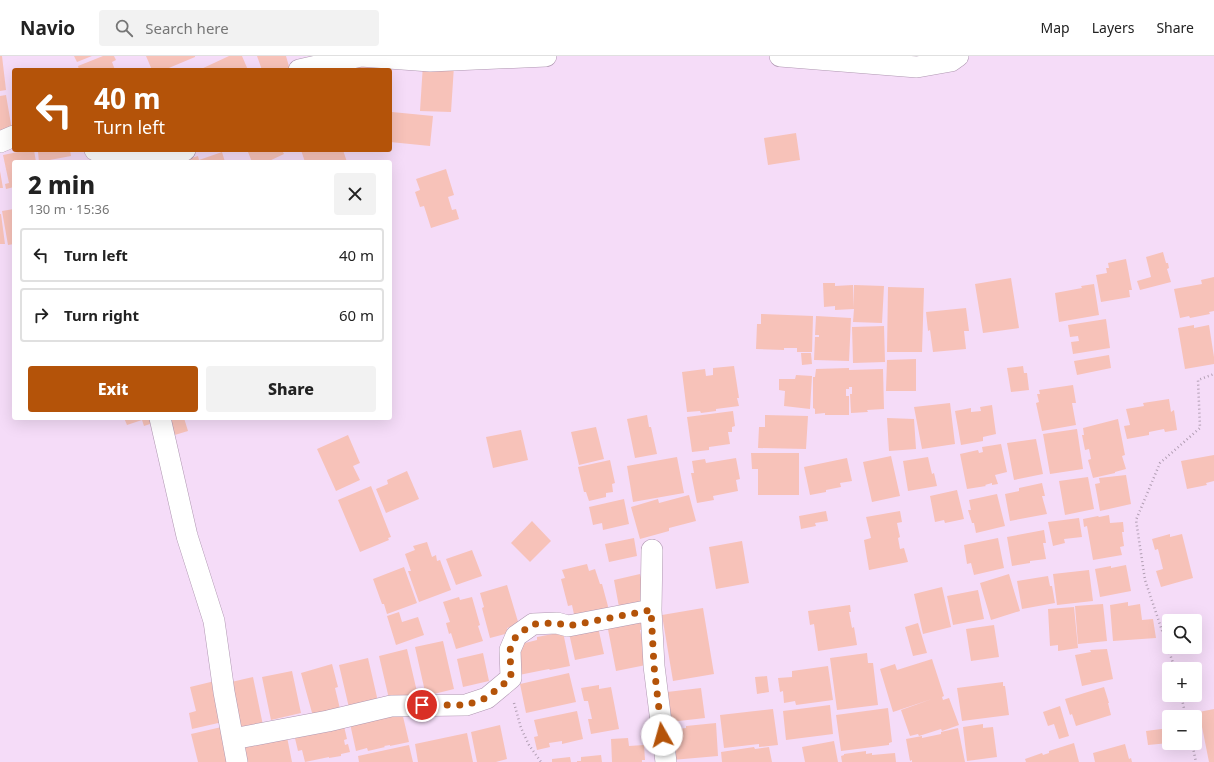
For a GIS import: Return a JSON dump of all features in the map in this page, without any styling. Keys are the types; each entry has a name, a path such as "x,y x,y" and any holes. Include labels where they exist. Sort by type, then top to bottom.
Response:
{"street":[{"path":"300,65 361,56 430,61 546,56"},
{"path":"780,56 917,68 951,61 958,56"},
{"path":"0,142 12,137"},
{"path":"100,152 120,160 178,154 181,152"},
{"path":"160,420 187,536 214,621 237,762"},
{"path":"652,550 651,610 654,666 666,762"},
{"path":"233,739 328,721 391,706 466,705 486,698 511,678 510,650 516,636 533,624 557,623 568,626 651,610"}],"path":[{"path":"1173,662 1145,580 1136,520 1160,463 1200,428 1198,380 1214,374"},
{"path":"511,678 515,708 521,728 529,745 541,762"},
{"path":"1193,750 1196,762"}],"building":[{"path":"0,56 2,56 6,90 0,91"},
{"path":"74,56 92,56 77,62"},
{"path":"103,56 114,56 116,60 112,62 114,68 78,68 78,66"},
{"path":"146,56 195,56 169,68 151,68"},
{"path":"229,56 242,56 247,68 203,68"},
{"path":"257,56 286,56 289,68 261,68"},
{"path":"371,61 373,68 337,68"},
{"path":"423,64 454,66 451,112 420,111"},
{"path":"6,95 12,130 0,132 0,96"},
{"path":"392,112 433,116 430,146 392,142"},
{"path":"796,133 800,160 768,165 764,138"},
{"path":"18,152 34,152 36,160 12,160 12,188 6,189 5,184 9,183 3,155"},
{"path":"38,152 70,152 71,156 50,160 39,160"},
{"path":"222,152 224,160 199,160"},
{"path":"248,152 283,152 284,154 271,160 251,160"},
{"path":"302,152 344,152 346,160 304,160"},
{"path":"198,156 199,160 185,160"},
{"path":"446,169 454,195 448,197 452,210 456,209 459,219 431,228 424,206 420,207 415,192 420,190 416,179"},
{"path":"0,171 3,188 0,188"},
{"path":"12,209 12,244 8,245 2,211"},
{"path":"1,214 5,244 0,244"},
{"path":"1163,252 1166,263 1168,263 1169,268 1167,269 1171,282 1140,290 1137,281 1151,277 1146,257"},
{"path":"1126,259 1132,290 1129,290 1130,297 1101,302 1096,275 1107,273 1106,268 1109,268 1108,263"},
{"path":"1214,277 1214,311 1209,312 1210,314 1190,318 1189,316 1180,318 1174,289 1202,284 1201,280"},
{"path":"1011,278 1019,328 983,333 975,284"},
{"path":"823,283 835,283 835,286 853,285 853,308 854,285 884,286 882,323 853,322 854,309 835,310 835,306 824,307"},
{"path":"1094,284 1099,315 1059,322 1055,293"},
{"path":"888,287 924,288 922,352 887,352"},
{"path":"966,308 969,331 964,331 966,349 933,352 930,330 928,331 926,312"},
{"path":"761,314 813,316 812,352 797,352 797,348 784,348 784,350 756,349 757,324 761,324"},
{"path":"816,316 851,318 849,361 814,360 815,337 819,337 819,335 815,335"},
{"path":"1106,319 1110,348 1073,354 1071,342 1079,341 1078,336 1070,337 1068,325"},
{"path":"1194,325 1194,328 1209,325 1214,364 1185,369 1178,328"},
{"path":"884,326 885,362 853,363 852,327"},
{"path":"801,353 811,353 812,364 802,365"},
{"path":"1109,355 1111,368 1077,375 1074,361"},
{"path":"916,359 916,391 886,391 887,360"},
{"path":"734,366 739,406 716,409 716,411 701,413 700,411 687,412 682,372 705,369 706,376 713,375 713,368"},
{"path":"1023,366 1024,373 1027,373 1029,390 1011,392 1007,368"},
{"path":"849,368 849,370 883,369 884,409 851,413 850,394 852,394 852,387 849,387 849,389 846,389 846,396 849,396 849,415 825,415 825,413 815,414 815,409 813,408 813,377 815,377 816,369"},
{"path":"796,375 812,376 810,409 784,406 785,391 779,390 779,379 795,379"},
{"path":"1073,385 1076,403 1072,403 1076,425 1042,431 1036,403 1039,402 1037,394 1040,394 1039,390"},
{"path":"1169,399 1171,412 1174,410 1177,430 1165,432 1164,429 1149,432 1149,435 1127,439 1124,426 1130,425 1126,409 1144,406 1143,403"},
{"path":"950,403 955,444 922,449 914,407"},
{"path":"992,405 996,434 983,437 983,441 961,445 955,411 971,408 971,412 981,411 980,407"},
{"path":"733,411 735,426 732,427 732,432 728,432 730,444 709,447 709,450 692,452 687,417"},
{"path":"647,415 657,454 635,458 627,419"},
{"path":"765,415 808,416 806,449 758,448 759,427 765,427"},
{"path":"887,418 914,419 916,449 889,451"},
{"path":"1118,419 1125,455 1122,456 1126,469 1093,478 1088,460 1091,459 1089,449 1085,450 1082,435 1084,435 1083,428"},
{"path":"125,420 142,420 127,425"},
{"path":"142,420 159,420 159,421 144,426"},
{"path":"163,420 185,420 188,431 168,437"},
{"path":"596,427 604,459 579,465 571,432"},
{"path":"1077,429 1083,469 1050,474 1043,434"},
{"path":"521,430 528,460 493,468 486,437"},
{"path":"348,435 360,463 353,466 360,480 336,491 317,449"},
{"path":"1036,439 1043,474 1014,480 1007,443"},
{"path":"1001,444 1007,472 995,475 998,484 992,485 992,483 985,485 986,486 967,489 960,454 978,450 979,453 983,452 982,447"},
{"path":"751,453 799,453 799,495 758,495 758,469 752,469"},
{"path":"1214,455 1214,481 1206,483 1207,485 1187,489 1181,461"},
{"path":"891,456 900,496 872,502 863,462"},
{"path":"677,457 684,493 633,502 627,466"},
{"path":"928,457 932,474 934,473 937,486 908,491 903,461"},
{"path":"736,458 740,479 736,480 738,491 713,496 714,500 697,503 691,473 694,473 692,461 705,459 706,463"},
{"path":"847,458 852,481 840,483 841,487 826,490 826,492 810,495 804,467"},
{"path":"610,460 615,483 612,484 613,492 606,493 606,497 589,501 586,492 584,492 578,467"},
{"path":"407,471 419,499 386,513 376,489 388,484 387,480"},
{"path":"1126,475 1131,504 1100,511 1095,484 1100,483 1099,478"},
{"path":"1088,477 1094,509 1065,515 1059,481"},
{"path":"1042,483 1045,496 1042,496 1047,514 1010,521 1005,494 1019,491 1019,488"},
{"path":"371,486 391,537 388,538 389,540 360,552 338,500"},
{"path":"957,490 964,519 945,523 944,520 935,522 930,496"},
{"path":"997,494 1005,526 976,533 974,523 972,523 968,510 971,510 969,500"},
{"path":"689,495 696,521 669,528 669,531 640,539 631,507 658,499 659,503"},
{"path":"624,499 629,524 603,530 602,523 593,525 589,507"},
{"path":"826,511 828,521 815,523 816,526 801,529 799,516"},
{"path":"900,511 902,522 897,523 900,537 898,538 900,549 904,548 908,562 869,570 864,540 871,538 866,517"},
{"path":"1109,515 1110,523 1123,522 1124,532 1122,532 1124,546 1120,547 1122,555 1093,560 1087,526 1084,527 1083,519"},
{"path":"1079,518 1082,537 1064,539 1065,543 1053,546 1048,522"},
{"path":"532,521 551,541 530,562 511,543"},
{"path":"1044,530 1046,543 1043,543 1046,559 1030,561 1030,563 1012,566 1007,537"},
{"path":"1170,534 1170,537 1182,534 1193,578 1161,587 1156,571 1163,569 1158,549 1155,550 1152,539"},
{"path":"634,538 637,556 609,562 605,544"},
{"path":"998,538 1004,568 974,575 971,563 967,564 964,545"},
{"path":"742,541 749,583 716,589 709,547"},
{"path":"427,542 432,557 436,555 437,561 440,560 451,590 419,602 408,571 411,571 405,554 415,550 413,546"},
{"path":"472,550 482,576 456,585 446,559"},
{"path":"587,564 589,571 595,569 600,584 602,584 609,610 575,619 572,605 568,606 561,579 565,578 562,570"},
{"path":"1126,565 1131,591 1100,597 1095,569"},
{"path":"404,567 417,603 387,614 373,579"},
{"path":"1089,570 1093,601 1057,605 1053,574"},
{"path":"640,574 646,601 619,607 614,580"},
{"path":"1009,574 1020,611 991,620 980,583"},
{"path":"1048,576 1050,586 1052,586 1055,603 1022,609 1017,581"},
{"path":"507,585 519,625 507,628 509,633 490,638 482,608 484,607 480,593"},
{"path":"942,587 951,627 923,634 914,594"},
{"path":"978,590 984,619 953,625 947,596"},
{"path":"459,597 460,600 472,597 480,625 478,626 483,641 456,649 451,633 449,634 446,623 450,622 443,602"},
{"path":"1128,602 1128,606 1140,604 1142,620 1153,619 1156,638 1113,641 1110,605"},
{"path":"1103,604 1107,641 1078,644 1075,606"},
{"path":"850,605 851,612 849,612 852,628 854,627 857,645 818,651 814,624 810,625 808,611"},
{"path":"1074,607 1078,648 1058,651 1058,645 1050,646 1048,609"},
{"path":"703,608 714,674 673,681 662,615"},
{"path":"399,612 402,622 418,617 424,635 396,645 387,616"},
{"path":"641,617 643,630 640,630 644,648 651,664 616,671 607,624"},
{"path":"918,623 927,653 913,656 905,627"},
{"path":"994,625 999,657 971,661 966,629"},
{"path":"598,627 604,654 575,660 569,633"},
{"path":"563,632 570,666 519,675 517,645 537,640 537,637"},
{"path":"443,641 454,689 426,696 415,647"},
{"path":"407,649 418,696 390,703 379,656"},
{"path":"1107,649 1113,679 1082,686 1075,655 1091,652 1090,650"},
{"path":"483,653 489,681 463,687 457,659"},
{"path":"867,653 868,663 873,663 878,705 837,710 830,658"},
{"path":"368,658 379,706 350,712 339,665"},
{"path":"932,659 944,696 942,697 943,700 949,698 959,725 942,731 941,729 919,736 918,734 910,736 901,710 932,699 893,712 880,669 895,664 897,670"},
{"path":"332,664 338,687 335,688 341,713 314,720 301,673"},
{"path":"828,666 833,700 796,705 795,701 784,703 783,691 780,692 778,678 792,677 792,671"},
{"path":"292,671 301,713 271,720 262,677"},
{"path":"569,673 576,702 526,713 520,684"},
{"path":"767,676 769,692 757,694 755,677"},
{"path":"253,677 264,730 238,736 227,683"},
{"path":"219,680 227,721 192,729 189,713 196,711 190,687"},
{"path":"1003,682 1003,686 1005,686 1009,715 962,721 957,688"},
{"path":"599,685 599,689 611,687 619,729 591,734 588,719 592,719 588,701 584,701 581,688"},
{"path":"1104,687 1111,715 1076,726 1072,714 1070,715 1065,699"},
{"path":"701,688 705,718 670,722 667,692"},
{"path":"830,705 833,734 786,740 783,711"},
{"path":"1060,706 1069,736 1059,739 1054,724 1048,726 1043,712"},
{"path":"401,708 409,742 384,746 385,747 368,751 367,748 356,751 349,719"},
{"path":"888,708 892,742 889,743 889,745 841,751 836,715"},
{"path":"773,709 778,745 759,747 759,744 724,748 720,715"},
{"path":"1214,709 1214,762 1209,762 1202,727 1202,711"},
{"path":"577,711 583,739 562,744 562,741 549,743 550,747 537,750 534,737 538,736 534,720"},
{"path":"343,722 347,739 344,740 345,745 348,744 350,752 341,754 341,756 305,762 302,750 298,751 294,734"},
{"path":"716,723 718,756 672,760 669,730 686,728 686,726"},
{"path":"983,724 983,728 993,727 997,757 967,761 963,727"},
{"path":"500,725 507,759 496,762 477,762 471,732"},
{"path":"226,726 234,762 198,762 191,734"},
{"path":"958,728 965,762 910,761 906,739 922,736 922,738 941,734 941,732"},
{"path":"1162,729 1162,744 1148,745 1146,731"},
{"path":"467,733 473,762 418,762 415,744"},
{"path":"287,737 292,762 242,762 240,748"},
{"path":"628,738 629,746 644,745 645,760 642,760 642,762 612,762 611,739"},
{"path":"834,741 838,762 805,762 802,747"},
{"path":"1074,743 1079,762 1026,762 1025,759 1042,753 1043,755 1049,753 1049,751"},
{"path":"1125,744 1129,759 1131,758 1132,762 1095,762 1093,753"},
{"path":"409,745 413,762 359,762 358,756"},
{"path":"754,747 755,749 769,747 772,762 722,762 721,752"},
{"path":"866,751 866,754 872,753 872,755 895,753 896,762 842,762 841,756 844,754"},
{"path":"601,755 602,762 577,762 581,761 581,757"},
{"path":"570,757 571,762 552,762 552,759"}],"route":[{"path":"422,705 466,705 486,698 511,678 510,650 516,636 533,624 557,623 568,626 651,610 654,666 662,735"}]}
